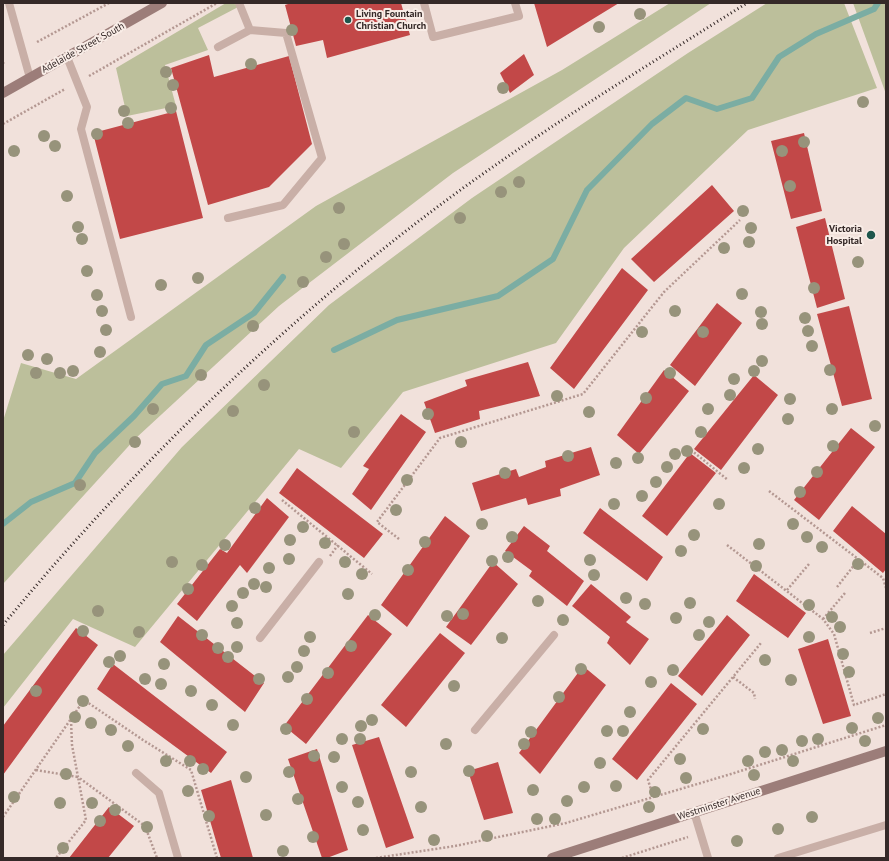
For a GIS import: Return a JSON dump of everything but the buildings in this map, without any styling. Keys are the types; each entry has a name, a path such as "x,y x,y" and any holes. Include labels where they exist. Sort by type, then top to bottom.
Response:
{"street":[{"name":"Adelaide Street South","path":"3,93 162,3"},
{"name":"Westminster Avenue","path":"552,858 886,751"}],"lane":[{"path":"9,3 30,78"},
{"path":"239,3 250,30"},
{"path":"424,3 433,37 519,16 515,3"},
{"path":"218,47 250,30 286,33 322,158 283,205 228,218"},
{"path":"67,57 87,106 81,129 131,317"},
{"path":"260,638 319,562"},
{"path":"475,730 554,635"},
{"path":"136,773 159,793 178,858"},
{"path":"694,812 708,858"},
{"path":"778,858 789,856 886,825"}],"path":[{"path":"37,42 109,3"},
{"path":"3,124 217,3"},
{"path":"399,539 377,522 440,438 583,394 664,292 740,220"},
{"path":"691,450 728,480"},
{"path":"769,491 883,578 886,588"},
{"path":"282,500 372,574"},
{"path":"727,545 823,619 834,634 854,705 886,694"},
{"path":"837,586 859,559"},
{"path":"787,590 809,564"},
{"path":"823,619 845,594"},
{"path":"870,633 886,628"},
{"path":"653,796 648,780 761,643"},
{"path":"733,677 754,694 754,699"},
{"path":"3,817 84,700 191,770 217,858"},
{"path":"56,858 86,820 72,745 71,720"},
{"path":"376,858 455,846 566,823 886,725"},
{"path":"36,770 78,777 146,826 157,858"},
{"path":"622,858 701,832"}],"green space":[{"path":"226,3 242,5 198,28 208,50 165,65 176,106 127,116 116,68"},
{"path":"670,3 711,3 453,173 279,306 136,438 3,584 3,421 21,363 76,379 316,206 562,70"},
{"path":"767,3 844,3 877,88 748,130 624,248 556,343 403,392 341,468 299,449 135,647 73,619 3,708 3,655 182,447 329,305 472,198 688,53"},
{"path":"853,3 886,3 886,94"}],"waterway":[{"path":"334,350 397,320 498,296 553,259 587,190 652,124 686,98 717,109 752,98 779,57 816,34 874,9 878,3"},
{"path":"3,524 31,502 75,483 95,453 134,416 162,384 186,376 206,345 254,313 283,277"}],"railway":[{"path":"3,625 102,511 154,457 262,352 318,302 376,254 474,180 590,102 747,3"}],"place":[{"name":"Living Fountain Christian Church","path":"348,20"},
{"name":"Victoria Hospital","path":"871,235"}]}
